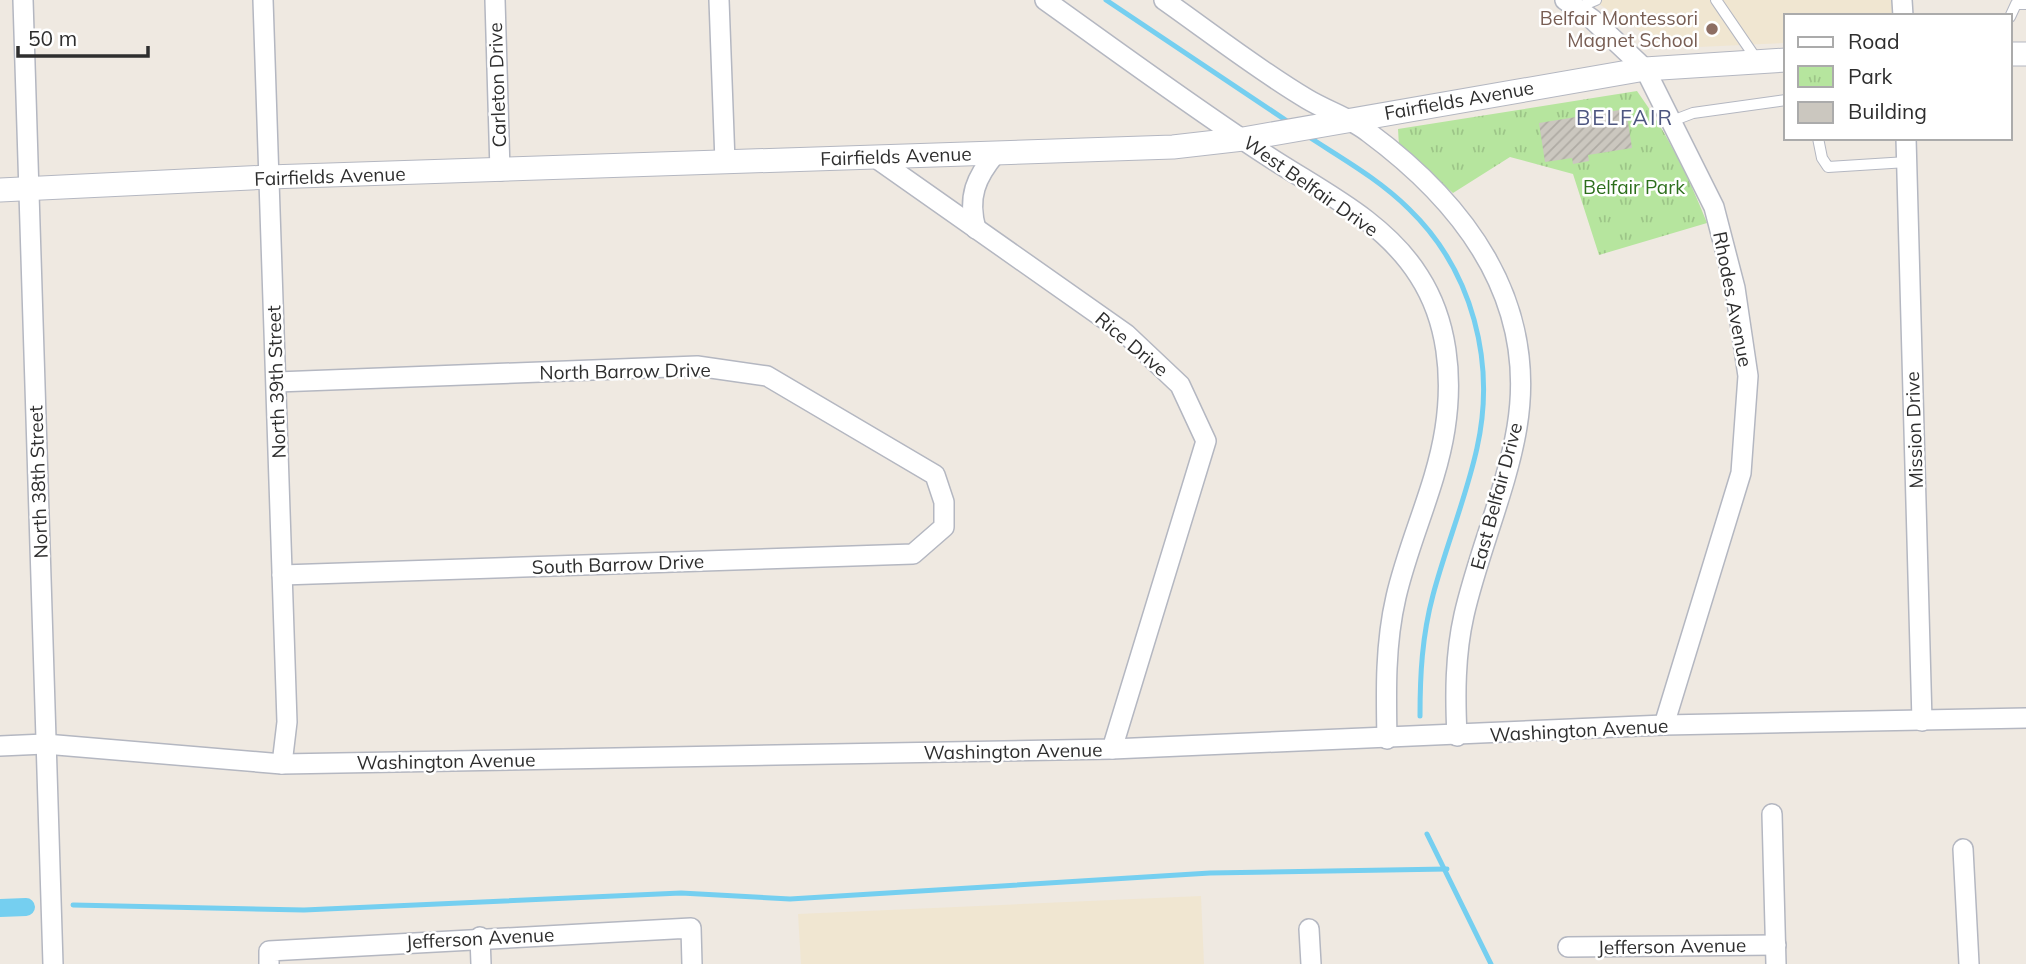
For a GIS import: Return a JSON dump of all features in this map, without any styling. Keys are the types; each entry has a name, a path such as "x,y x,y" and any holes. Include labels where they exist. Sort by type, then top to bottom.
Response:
{"street":[{"name":"North 38th Street","path":"23,0 53,964"},
{"name":"North 39th Street","path":"262,0 288,722 282,764"},
{"name":"Carleton Drive","path":"495,0 500,170"},
{"path":"719,0 725,162"},
{"name":"West Belfair Drive","path":"1045,0 1251,138 1342,204 1388,240 1420,276 1442,327 1448,360 1447,412 1438,458 1394,606 1387,665 1387,739"},
{"name":"East Belfair Drive","path":"1164,0 1335,121 1367,131 1436,190 1462,219 1499,281 1511,315 1517,353 1517,427 1471,588 1458,646 1457,736"},
{"name":"Rhodes Avenue","path":"1571,4 1645,69 1714,207 1735,288 1748,376 1741,473 1664,725"},
{"name":"Fairfields Avenue","path":"0,190 269,177 1173,147 1251,138 1335,121 1645,69 1784,60"},
{"name":"Mission Drive","path":"1906,140 1922,721"},
{"path":"976,229 971,205 975,183 996,153"},
{"name":"Rice Drive","path":"873,156 1126,334 1180,385 1206,441 1112,750"},
{"name":"North Barrow Drive","path":"277,382 697,366 767,376 935,475 944,502 944,527"},
{"name":"South Barrow Drive","path":"282,575 913,554 944,527"},
{"name":"Washington Avenue","path":"0,746 46,744 282,764 1112,750 1664,725 2026,718"},
{"path":"1772,814 1776,954"},
{"path":"1963,849 1969,964"},
{"name":"Jefferson Avenue","path":"269,958 480,937 691,928 692,964"},
{"path":"1309,929 1311,964"},
{"path":"480,937 481,964"},
{"name":"Jefferson Avenue","path":"1568,947 1776,954"}],"lane":[{"path":"1571,4 1596,0"},
{"path":"1716,0 1758,61"},
{"path":"2012,14 2016,5 2026,4"},
{"path":"1672,121 1693,113 1784,100"},
{"path":"1818,140 1824,163 1828,167 1907,162"}],"shaded area":[{"name":"Belfair Montessori Magnet School","path":"1593,0 1892,0 1893,14 1784,14 1784,43 1677,48 1658,43"},
{"path":"1201,896 1204,964 801,964 798,914"}],"green space":[{"name":"Belfair Park","path":"1637,91 1676,155 1707,223 1599,255 1573,174 1510,157 1453,193 1399,146 1398,129"}],"building":[{"path":"1626,109 1632,148 1588,155 1589,161 1573,164 1572,158 1545,162 1539,123"}],"waterway":[{"path":"1106,0 1290,123"},
{"path":"1306,135 1385,188 1409,209 1431,234 1464,289 1481,351 1482,416 1477,448 1429,610 1422,656 1420,716"},
{"path":"1427,834 1491,964"},
{"path":"73,905 304,910 681,893 790,899 1210,873 1447,869"},
{"path":"0,908 26,907"}],"place":[{"name":"Belfair Montessori Magnet School","path":"1712,29"}],"district":[{"name":"BELFAIR","path":"1625,117"}]}
